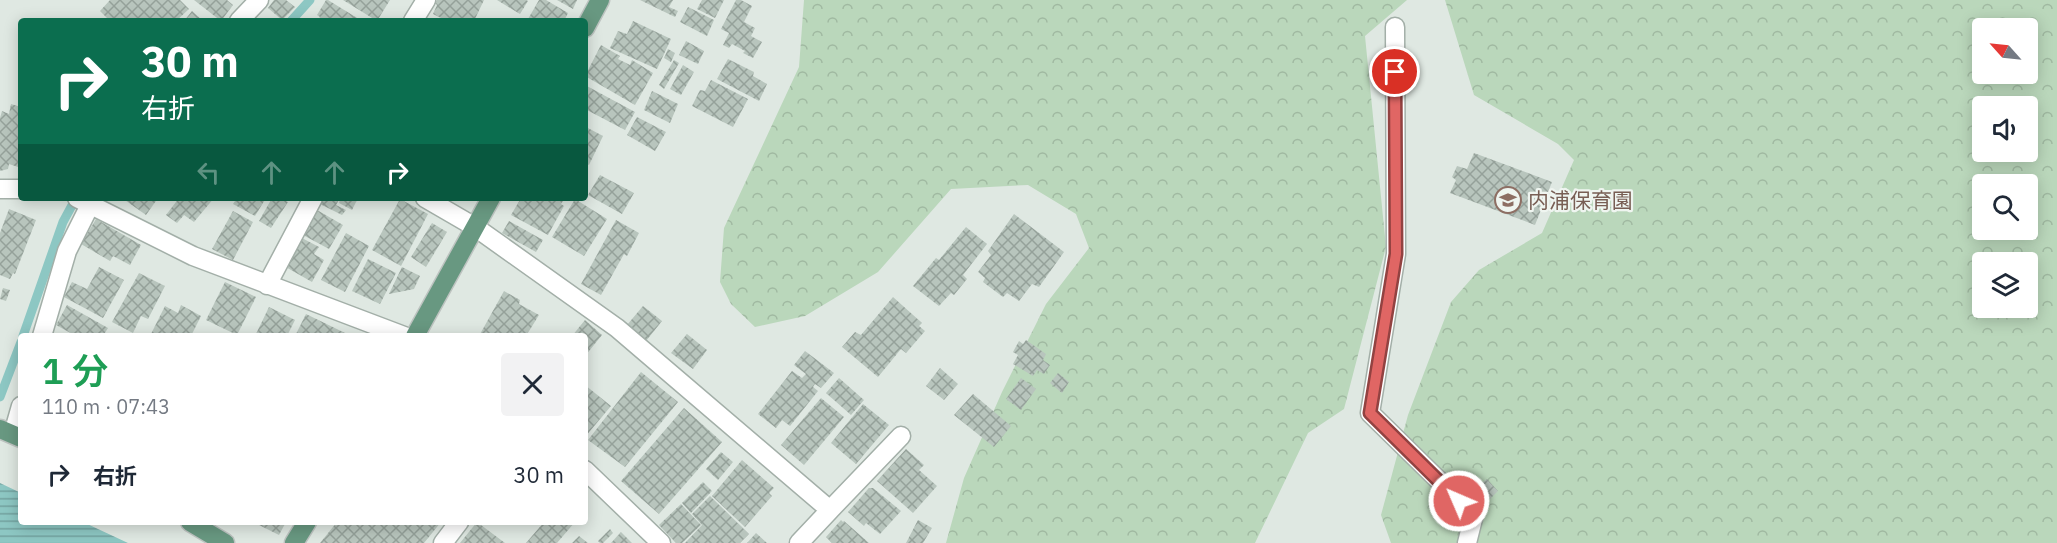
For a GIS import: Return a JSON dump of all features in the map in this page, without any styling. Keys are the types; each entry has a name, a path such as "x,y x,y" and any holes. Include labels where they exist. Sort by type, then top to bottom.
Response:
{"main road":[{"path":"588,22 600,0"},
{"path":"417,333 489,201"},
{"path":"195,525 225,543"},
{"path":"294,543 305,525"}],"street":[{"path":"415,18 426,0"},
{"path":"1395,27 1396,254 1370,413 1474,516 1467,543"},
{"path":"0,189 18,189"},
{"path":"43,333 83,201 193,256 396,333"},
{"path":"267,285 311,201"},
{"path":"430,201 475,227 617,328 830,510"},
{"path":"11,434 18,414"},
{"path":"799,543 901,435"},
{"path":"588,473 661,543"},
{"path":"442,543 457,525"}],"green space":[{"path":"804,0 1407,0 1365,36 1386,247 1344,409 1308,433 1255,543 946,543 964,478 1002,392 1046,304 1089,248 1076,214 1028,185 951,189 878,272 805,316 755,327 731,304 720,282 724,228 799,67"},
{"path":"1445,0 2057,0 2057,543 1391,543 1381,515 1408,415 1451,302 1479,270 1542,233 1574,160 1558,144 1474,95"}],"water":[{"path":"0,483 18,492 18,525 89,525 128,543 0,543"}],"building":[{"path":"110,0 180,0 189,9 179,18 107,18 100,11"},
{"path":"194,0 227,0 233,5 223,18 217,18"},
{"path":"274,0 286,0 295,7 284,18 280,18 268,8"},
{"path":"328,0 357,18 320,18 317,15"},
{"path":"343,0 390,0 379,18 372,18"},
{"path":"437,0 484,0 475,18 441,18 433,14 437,5 435,3"},
{"path":"497,0 526,0 528,1 520,14"},
{"path":"539,0 546,0 568,13 566,18 529,18"},
{"path":"557,0 577,0 573,9"},
{"path":"640,0 673,0 669,7 678,11 675,17"},
{"path":"702,0 724,0 715,18 697,9"},
{"path":"736,0 752,6 744,22 755,28 751,36 762,42 753,58 732,44 729,48 723,45 729,33 721,29"},
{"path":"688,7 714,20 707,36 680,22"},
{"path":"192,11 200,18 186,18"},
{"path":"633,21 671,39 657,69 610,48 618,31 627,34"},
{"path":"686,41 704,51 698,64 679,55"},
{"path":"601,45 620,56 618,59 630,65 632,60 653,73 635,105 588,78 588,70"},
{"path":"668,49 675,53 671,62 664,58"},
{"path":"728,59 754,72 753,76 767,84 759,101 717,79"},
{"path":"674,60 679,63 664,89 659,85"},
{"path":"683,65 694,72 681,95 670,89"},
{"path":"711,80 748,99 733,127 692,106 700,90 705,91"},
{"path":"588,87 635,112 625,130 588,111"},
{"path":"652,91 678,104 670,123 644,110"},
{"path":"11,104 18,106 18,167 9,164 8,169 0,171 0,118 2,111 9,114"},
{"path":"637,117 666,132 655,151 627,135"},
{"path":"588,128 603,136 588,164"},
{"path":"1474,153 1552,182 1535,225 1450,193 1456,180 1452,177 1457,166 1467,169"},
{"path":"600,175 634,193 622,214 588,195"},
{"path":"126,201 156,201 146,215"},
{"path":"177,201 212,201 194,222 184,215 177,223 166,215"},
{"path":"235,201 264,201 255,216 233,204"},
{"path":"270,201 288,202 271,228 259,221"},
{"path":"322,201 338,201 336,205 346,210 342,215 320,204"},
{"path":"340,201 356,201 352,210 339,203"},
{"path":"399,201 404,201 428,214 401,266 372,250"},
{"path":"519,201 563,201 561,204 564,206 548,235 511,215"},
{"path":"574,201 578,201 607,219 584,256 552,237"},
{"path":"9,209 36,220 15,274 13,273 10,279 0,275 0,233"},
{"path":"317,210 343,225 329,249 303,235"},
{"path":"233,211 253,222 233,260 212,249"},
{"path":"1014,214 1064,252 1039,287 1032,284 1019,301 1007,293 1003,297 983,282 985,278 978,272 991,255 988,251"},
{"path":"96,219 141,245 130,265 113,256 110,261 81,244"},
{"path":"616,220 639,233 627,256 624,254 601,295 581,284"},
{"path":"509,221 543,240 536,252 502,233"},
{"path":"432,223 447,232 426,267 411,257"},
{"path":"966,227 987,244 963,275 967,279 954,295 951,293 939,306 913,286 936,258 939,260"},
{"path":"346,233 369,246 345,292 321,280"},
{"path":"300,237 319,247 314,254 324,260 312,282 284,266"},
{"path":"368,259 396,273 380,304 352,291"},
{"path":"99,267 124,280 103,318 64,297 72,282 87,289"},
{"path":"402,267 420,276 414,289 389,294"},
{"path":"139,273 165,286 148,319 141,316 133,333 112,322"},
{"path":"225,282 256,297 238,333 233,333 206,320"},
{"path":"3,288 10,290 6,301 0,299"},
{"path":"504,291 520,300 519,304 539,315 528,333 481,333"},
{"path":"893,297 922,323 919,326 925,331 906,353 901,349 878,377 842,347 855,332 861,335"},
{"path":"67,305 108,328 105,333 71,333 56,325"},
{"path":"181,305 201,316 192,333 152,333 165,306 178,313"},
{"path":"643,306 662,321 646,341 627,325"},
{"path":"269,307 295,320 288,333 256,333"},
{"path":"306,314 345,333 296,333"},
{"path":"585,320 602,335 588,352 588,333 574,333"},
{"path":"687,334 707,350 693,369 671,353"},
{"path":"1026,340 1046,354 1043,360 1050,365 1044,374 1037,370 1033,376 1013,364 1018,355 1013,352 1019,341 1023,344"},
{"path":"805,351 834,373 821,388 815,384 813,387 818,391 790,426 782,420 776,428 758,414 792,371 802,378 806,374 794,365"},
{"path":"940,368 958,384 944,400 926,386"},
{"path":"641,372 678,402 625,467 588,440"},
{"path":"1058,373 1069,382 1062,393 1050,383"},
{"path":"839,378 864,400 851,415 826,393"},
{"path":"1021,378 1036,389 1021,410 1006,399"},
{"path":"588,387 611,406 588,433"},
{"path":"973,394 1011,426 994,447 954,415"},
{"path":"821,398 844,417 804,465 781,445"},
{"path":"863,404 889,425 856,464 831,443"},
{"path":"684,408 722,442 659,514 621,481"},
{"path":"906,449 924,465 919,470 937,486 913,513 877,481"},
{"path":"721,452 733,462 718,480 706,469"},
{"path":"742,460 774,488 769,493 772,496 745,527 712,496"},
{"path":"1487,479 1498,491 1490,499 1478,486"},
{"path":"703,482 712,491 691,513 682,503"},
{"path":"869,488 873,488 901,511 880,534 866,523 864,526 848,512"},
{"path":"710,496 749,534 740,543 685,543 702,525 692,514"},
{"path":"681,504 701,525 682,543 676,543 659,525"},
{"path":"841,520 869,543 832,543 826,537"},
{"path":"918,520 932,528 923,543 906,543"},
{"path":"259,525 284,525 279,535"},
{"path":"335,525 439,525 424,543 320,543"},
{"path":"475,525 481,525 505,543 460,543"},
{"path":"541,525 572,525 557,543 526,543"},
{"path":"610,529 613,533 603,543 600,543 598,541"},
{"path":"621,532 632,543 611,543"},
{"path":"756,533 767,543 747,543"},
{"path":"579,536 588,543 572,543"}],"waterway":[{"path":"294,18 310,0"},
{"path":"24,333 63,222 74,201"},
{"path":"0,397 18,350"}],"place":[{"name":"内浦保育園","path":"1508,200"}],"route":[{"path":"1395,72 1396,254 1370,413 1459,501"}]}
